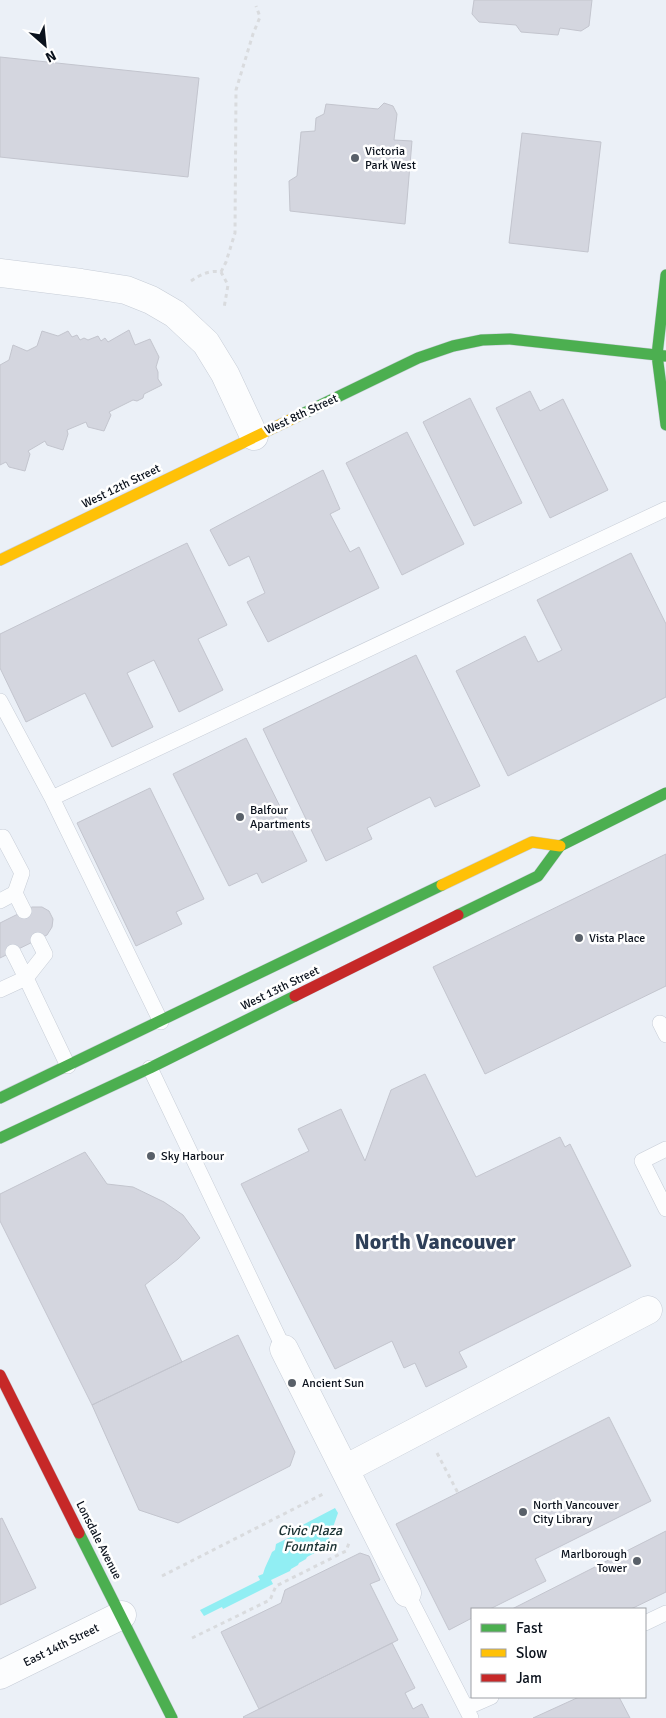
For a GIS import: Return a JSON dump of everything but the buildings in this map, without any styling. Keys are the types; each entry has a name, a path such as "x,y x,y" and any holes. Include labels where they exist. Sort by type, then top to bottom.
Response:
{"main road":[{"path":"666,275 661,356 666,425"},
{"name":"West 8th Street","path":"254,436 418,358 453,346 482,340 510,339 661,356"},
{"name":"West 12th Street","path":"0,560 254,436"},
{"name":"West 13th Street","path":"0,1138 150,1068 538,876 560,846 666,793"},
{"name":"West 13th Street","path":"0,1098 532,842 560,846"},
{"name":"Lonsdale Avenue","path":"0,1375 172,1718"}],"street":[{"name":"West 8th Street","path":"0,274 81,282 126,290 151,300 175,314 206,342 225,374 254,436"},
{"path":"352,1483 424,1428 648,1310"},
{"path":"284,1349 408,1593"},
{"name":"East 14th Street","path":"0,1674 122,1615"}],"lane":[{"path":"52,798 666,509"},
{"path":"0,700 52,798 161,1022"},
{"path":"4,836 22,873 16,894 24,911"},
{"path":"0,901 16,894"},
{"path":"0,990 26,978 45,954 38,940"},
{"path":"13,952 68,1066"},
{"path":"150,1068 284,1349"},
{"path":"666,1149 642,1161 666,1209"},
{"path":"408,1593 468,1713 489,1698"},
{"path":"646,1623 666,1613"}],"path":[{"path":"224,308 228,285 222,272 235,233 236,90 260,17 256,6"},
{"path":"191,281 205,273 222,272"},
{"path":"424,1428 458,1493"},
{"path":"162,1576 352,1483"},
{"path":"192,1638 270,1600 276,1586 346,1551 352,1483"}],"water":[{"name":"Civic Plaza Fountain","path":"335,1508 338,1513 326,1547 307,1557 290,1571 271,1580 273,1584 223,1609 222,1607 204,1616 200,1610 260,1580 258,1576 263,1574 276,1544 290,1537 293,1530"}],"traffic: fast":[{"path":"666,275 657,355 666,425"},
{"path":"298,416 418,358 453,346 482,340 510,339 666,356"},
{"path":"458,915 538,876 560,846 666,793"},
{"path":"0,1098 442,885"},
{"path":"0,1138 150,1068 295,996"},
{"path":"79,1533 172,1718"}],"traffic: slow":[{"path":"0,560 298,416"},
{"path":"442,885 532,842 560,846"}],"traffic: jam":[{"path":"295,996 458,915"},
{"path":"0,1375 79,1533"}],"place":[{"name":"Victoria Park West","path":"355,158"},
{"name":"Balfour Apartments","path":"240,817"},
{"name":"Vista Place","path":"579,938"},
{"name":"Sky Harbour","path":"151,1156"},
{"name":"Ancient Sun","path":"292,1383"},
{"name":"North Vancouver City Library","path":"523,1512"},
{"name":"Marlborough Tower","path":"637,1561"}],"district":[{"name":"North Vancouver","path":"435,1241"}]}
